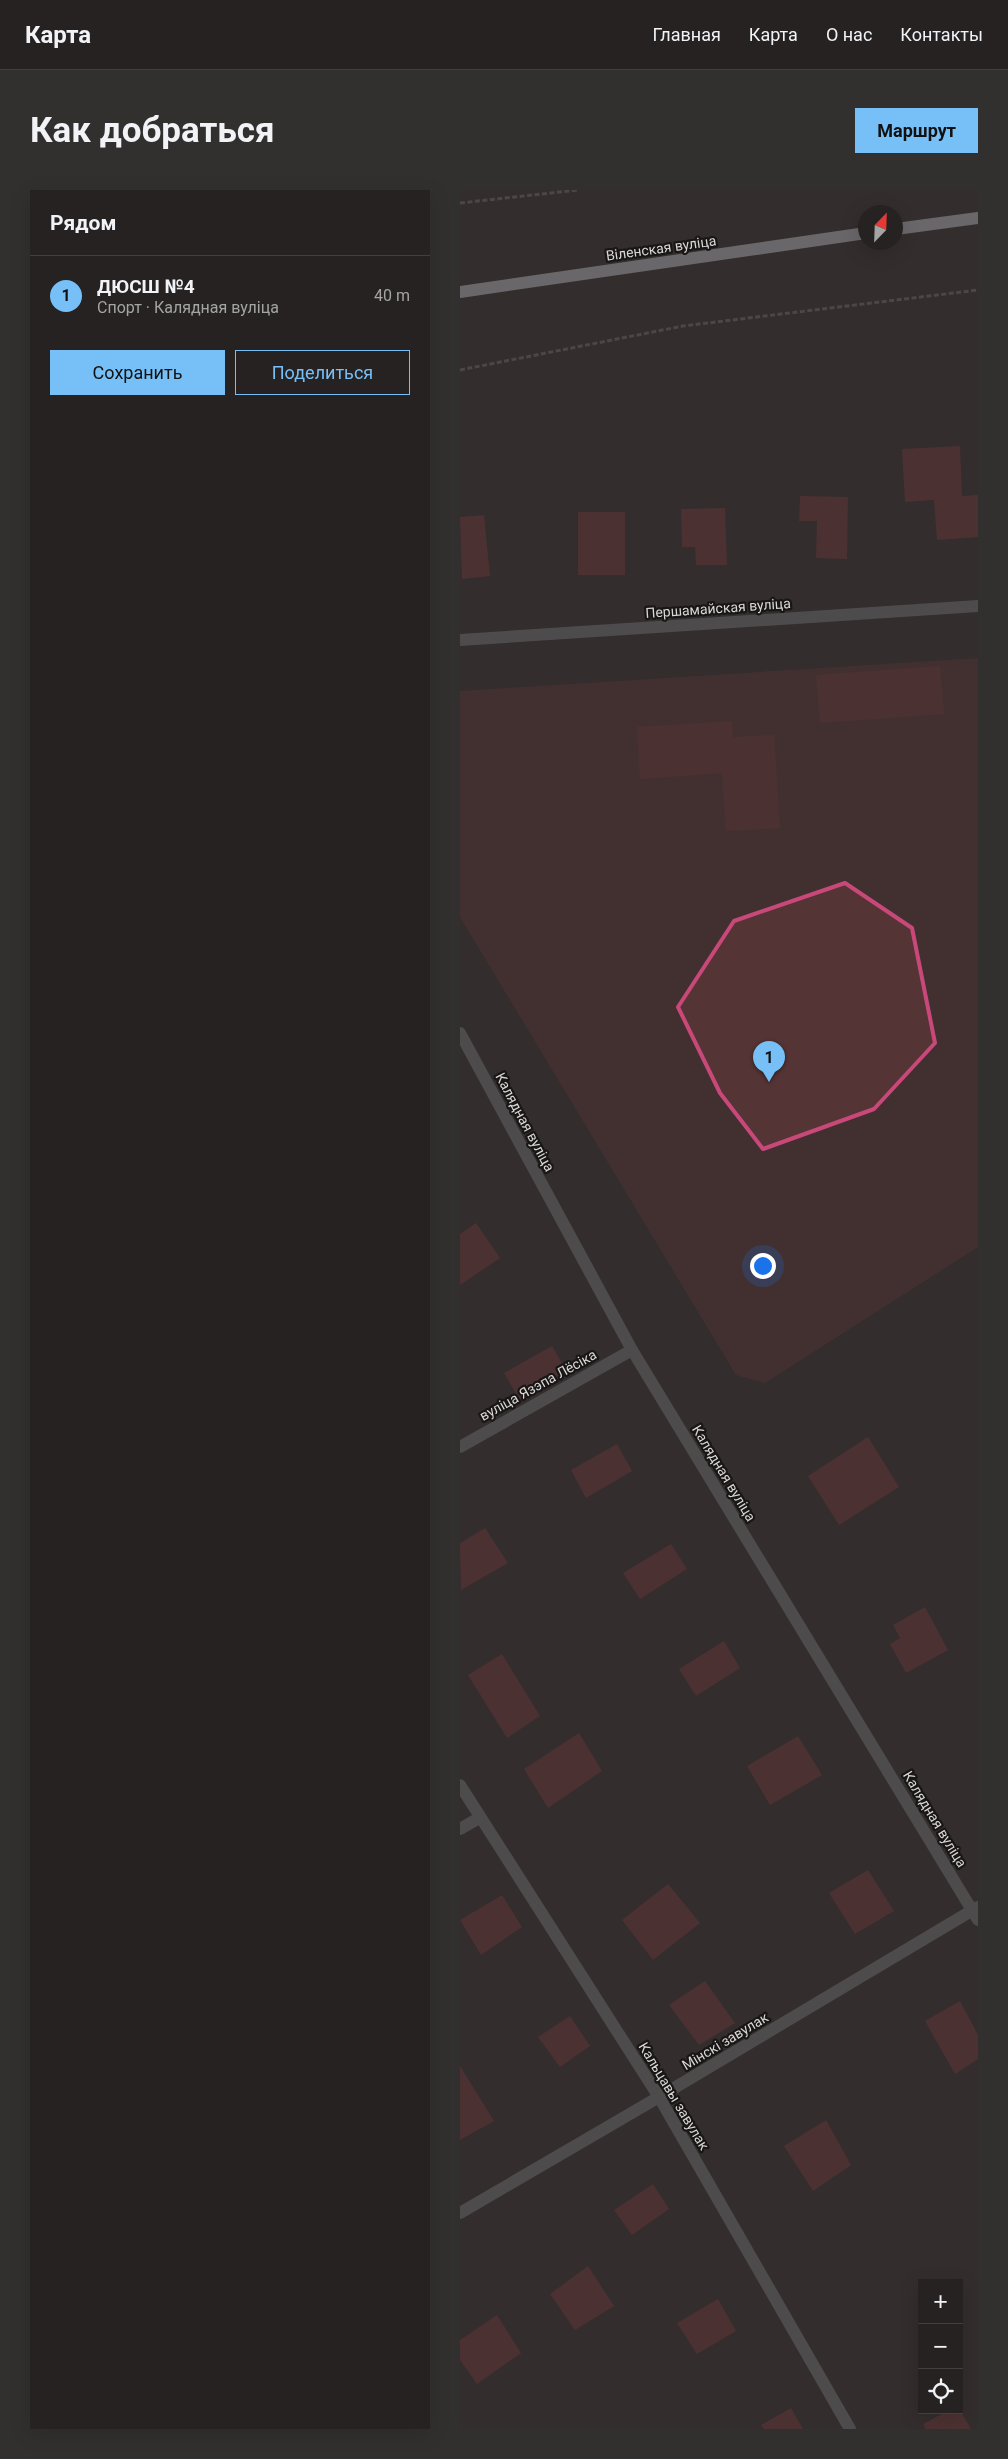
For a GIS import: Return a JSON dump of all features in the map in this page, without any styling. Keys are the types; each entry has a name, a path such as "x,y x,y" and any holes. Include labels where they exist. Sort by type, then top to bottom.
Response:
{"main road":[{"path":"903,228 978,218"},
{"name":"Віленская вуліца","path":"460,292 858,235"}],"street":[{"name":"Першамайская вуліца","path":"460,640 978,606"},
{"name":"Калядная вуліца","path":"460,1033 632,1350 976,1913"},
{"name":"вуліца Язэпа Лёсіка","path":"460,1447 632,1350"},
{"name":"Кальцавы завулак","path":"460,1786 659,2097 850,2429"},
{"path":"460,1829 479,1818"},
{"name":"Мінскі завулак","path":"460,2212 976,1913"}],"path":[{"path":"460,203 578,190"},
{"path":"460,370 683,326 978,290"}],"highlighted area":[{"path":"845,883 912,928 935,1043 874,1109 763,1149 720,1093 678,1007 734,921"}],"shaded area":[{"path":"978,658 978,1247 765,1383 736,1375 460,917 460,691"}],"building":[{"path":"960,446 962,496 978,495 978,537 937,540 934,500 905,502 902,449"},
{"path":"800,496 848,497 847,559 816,558 817,521 799,521"},
{"path":"725,508 727,565 696,565 695,547 682,547 681,509"},
{"path":"578,512 625,512 625,575 578,575"},
{"path":"484,515 490,576 462,579 460,517"},
{"path":"940,666 944,714 820,723 816,675"},
{"path":"732,721 733,737 774,735 780,828 726,831 722,773 640,779 637,727"},
{"path":"476,1223 500,1258 460,1285 460,1234"},
{"path":"552,1346 568,1373 521,1402 504,1373"},
{"path":"868,1437 899,1487 839,1525 808,1476"},
{"path":"617,1444 632,1471 586,1498 571,1470"},
{"path":"485,1528 508,1563 461,1590 460,1543"},
{"path":"671,1544 687,1569 640,1599 623,1573"},
{"path":"925,1607 948,1650 906,1673 890,1644 900,1638 893,1625"},
{"path":"724,1641 740,1668 696,1696 679,1669"},
{"path":"502,1654 540,1716 507,1738 468,1675"},
{"path":"579,1733 602,1771 548,1808 524,1769"},
{"path":"798,1736 822,1775 770,1805 747,1766"},
{"path":"868,1870 894,1911 855,1934 829,1893"},
{"path":"668,1884 700,1923 653,1960 622,1920"},
{"path":"502,1895 522,1927 481,1955 460,1920"},
{"path":"705,1981 735,2023 699,2045 669,2005"},
{"path":"960,2001 978,2035 978,2059 955,2074 925,2021"},
{"path":"570,2016 590,2046 560,2067 538,2037"},
{"path":"460,2066 494,2121 460,2140"},
{"path":"826,2120 851,2165 813,2191 784,2146"},
{"path":"653,2184 669,2209 632,2235 614,2210"},
{"path":"588,2266 614,2306 575,2330 550,2294"},
{"path":"718,2299 736,2331 697,2354 677,2323"},
{"path":"497,2315 521,2353 477,2384 460,2360 460,2340"},
{"path":"791,2408 803,2429 764,2429 761,2425"},
{"path":"942,2414 962,2414 971,2429 926,2429 923,2424"}],"place":[{"name":"ДЮСШ №4","path":"769,1082"}]}
